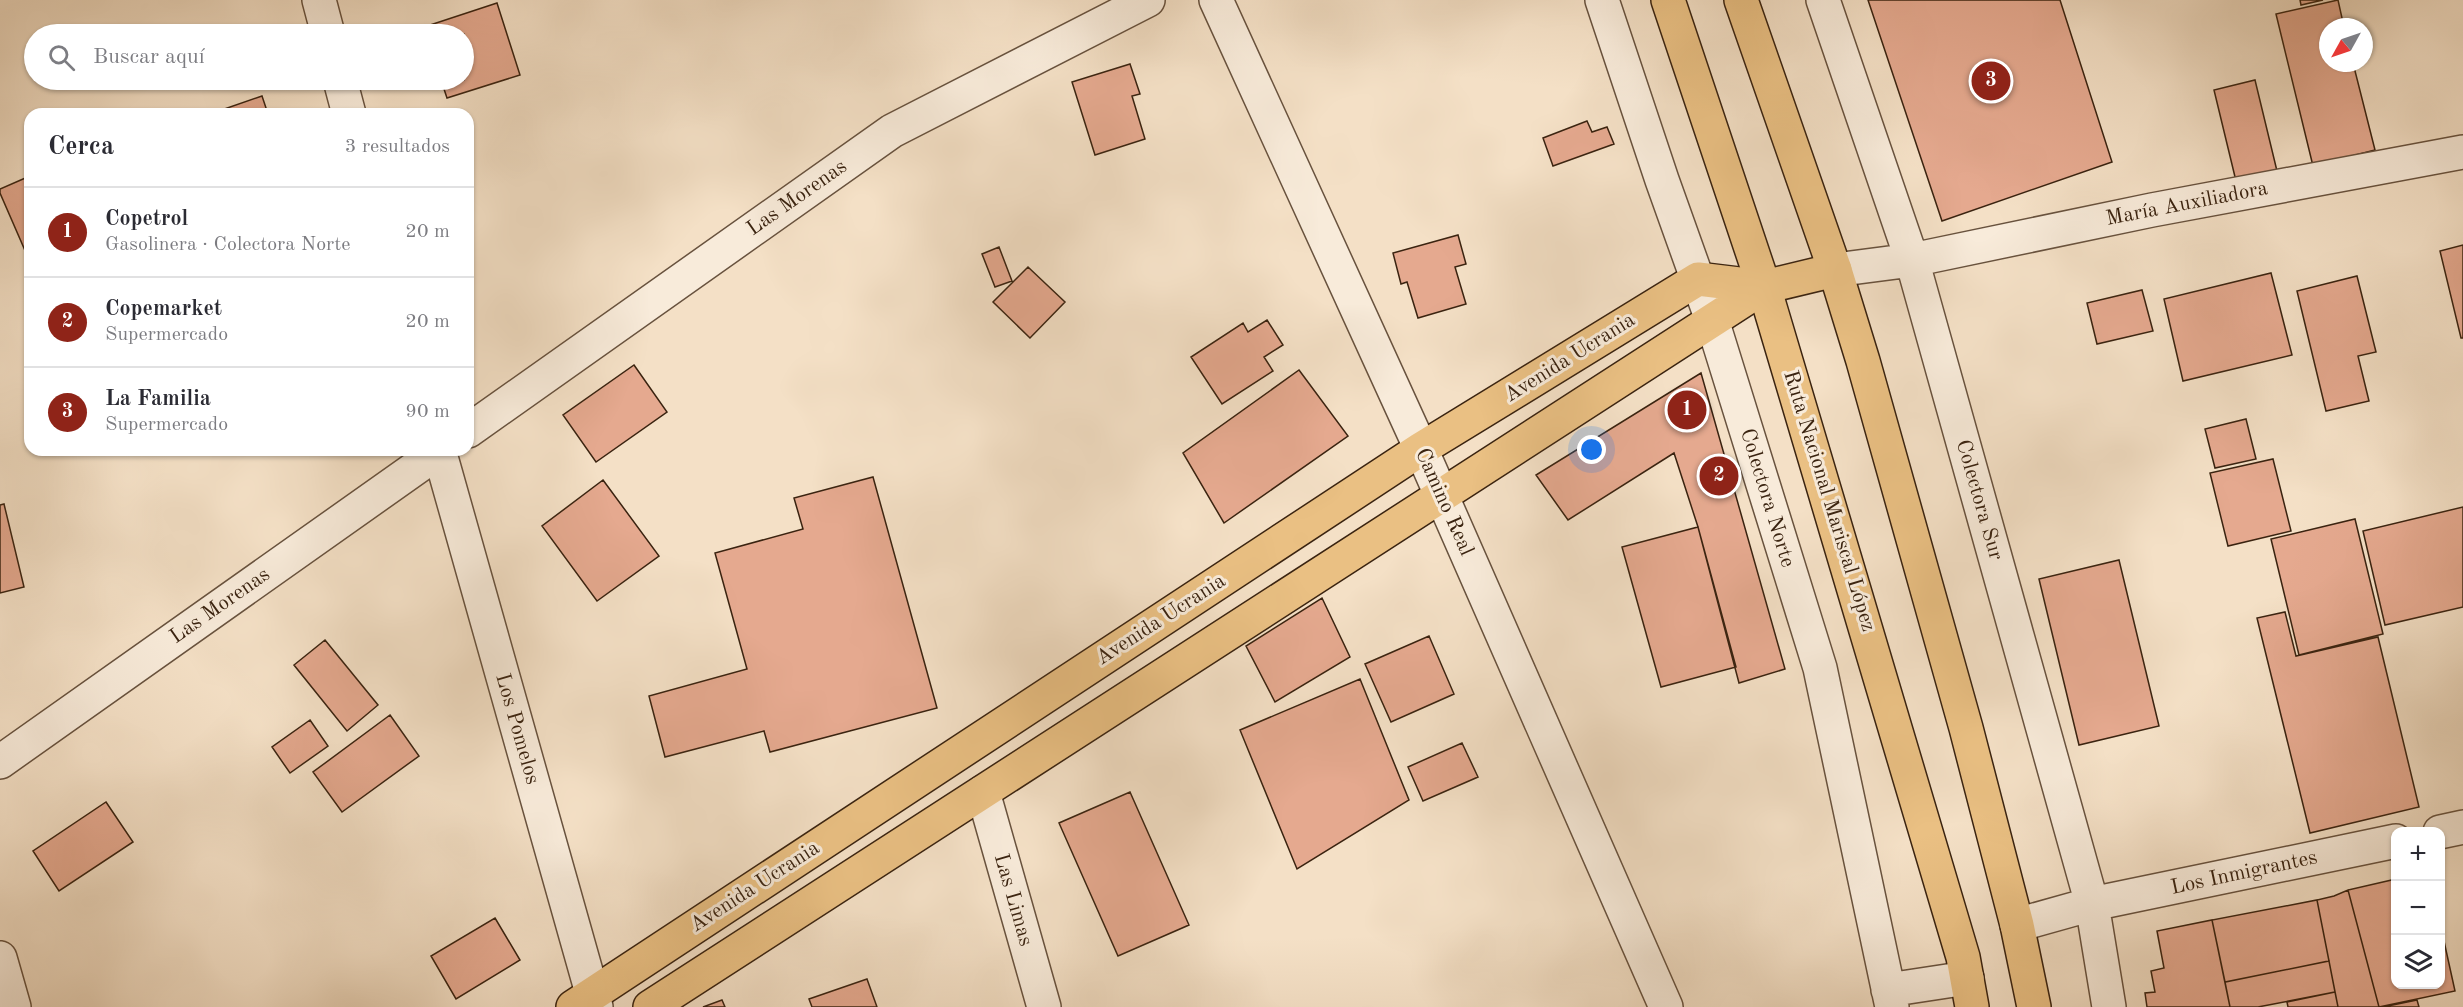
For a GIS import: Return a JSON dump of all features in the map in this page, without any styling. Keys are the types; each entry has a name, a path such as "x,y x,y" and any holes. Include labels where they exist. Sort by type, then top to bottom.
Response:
{"main road":[{"name":"Ruta Nacional Mariscal López","path":"1668,0 1764,287 1848,562 1963,957 1970,992"},
{"path":"1741,0 1863,361 1960,705 2018,925 2034,1007"},
{"name":"Avenida Ucrania","path":"650,1007 1764,287 1834,270"},
{"name":"Avenida Ucrania","path":"587,1003 1421,449 1698,279 1764,287"}],"street":[{"path":"319,0 325,24"},
{"name":"Las Morenas","path":"474,427 892,131 1148,0"},
{"name":"Camino Real","path":"1216,0 1421,449 1666,1007"},
{"name":"Colectora Norte","path":"1602,0 1712,320 1820,668 1890,998"},
{"name":"Colectora Sur","path":"1823,0 1912,260 2092,904 2109,1007"},
{"path":"343,90 347,108"},
{"name":"María Auxiliadora","path":"1912,260 2152,210 2463,152"},
{"name":"Avenida Ucrania","path":"1834,270 1912,260"},
{"name":"Las Morenas","path":"0,762 432,456"},
{"name":"Los Pomelos","path":"442,456 587,1003"},
{"name":"Las Limas","path":"982,792 1044,1007"},
{"path":"2445,831 2463,828"},
{"name":"Los Inmigrantes","path":"2018,925 2092,904 2391,842"},
{"path":"0,958 14,1007"},
{"path":"1890,998 1970,992"}],"building":[{"path":"1868,0 2060,0 2112,162 1942,221"},
{"path":"2300,0 2323,0 2301,5"},
{"path":"2338,0 2342,18 2319,18 2319,72 2355,72 2375,150 2313,166 2276,14"},
{"path":"497,3 520,75 474,89 474,24 433,24"},
{"path":"1130,64 1140,94 1132,96 1145,139 1095,155 1072,82"},
{"path":"2255,80 2277,171 2236,181 2214,90"},
{"path":"444,90 472,90 447,98"},
{"path":"262,96 266,108 227,108"},
{"path":"1587,121 1592,132 1607,127 1614,144 1553,166 1543,138"},
{"path":"24,179 24,248 0,193 0,189"},
{"path":"1458,235 1466,264 1455,267 1466,304 1418,318 1407,282 1401,284 1393,253"},
{"path":"2463,245 2463,338 2461,338 2440,251"},
{"path":"999,247 1012,281 995,287 982,254"},
{"path":"1028,267 1065,302 1030,338 993,302"},
{"path":"2271,273 2292,355 2183,381 2164,299"},
{"path":"2357,276 2376,352 2358,356 2369,401 2326,411 2297,291"},
{"path":"2142,290 2153,331 2097,344 2087,303"},
{"path":"1267,320 1283,345 1264,357 1273,371 1222,404 1191,357 1243,323 1248,332"},
{"path":"634,365 667,412 596,462 563,415"},
{"path":"1299,370 1348,436 1224,523 1183,453"},
{"path":"1701,373 1785,669 1739,683 1698,527 1674,453 1568,520 1536,475"},
{"path":"2246,419 2256,459 2215,468 2205,429"},
{"path":"2273,459 2291,531 2228,546 2210,473"},
{"path":"873,477 937,708 770,752 764,731 665,757 649,696 747,669 715,553 803,529 794,498"},
{"path":"603,480 659,556 597,601 542,526"},
{"path":"4,504 24,587 0,593 0,505"},
{"path":"2463,507 2463,607 2385,625 2363,531"},
{"path":"2355,519 2383,634 2299,655 2271,539"},
{"path":"1698,527 1736,667 1661,687 1622,547"},
{"path":"2119,560 2159,726 2079,745 2039,579"},
{"path":"1322,598 1350,657 1275,702 1246,646"},
{"path":"2285,612 2296,656 2378,637 2419,807 2310,833 2257,618"},
{"path":"1429,636 1454,694 1391,722 1365,664"},
{"path":"325,640 378,705 347,731 294,665"},
{"path":"1360,679 1409,800 1297,869 1240,730"},
{"path":"390,715 419,756 342,812 313,772"},
{"path":"310,720 328,746 290,773 272,747"},
{"path":"1462,743 1478,777 1423,801 1408,767"},
{"path":"1130,792 1189,925 1118,956 1059,823"},
{"path":"106,802 133,842 59,891 33,851"},
{"path":"2391,880 2391,989 2445,989 2445,946 2455,991 2379,1007 2348,890"},
{"path":"2348,890 2379,1007 2338,1007 2317,900"},
{"path":"2317,900 2329,961 2225,982 2212,920"},
{"path":"495,918 520,960 456,999 431,956"},
{"path":"2212,920 2230,1007 2147,1007 2145,993 2155,992 2151,971 2164,968 2157,931"},
{"path":"2329,961 2335,992 2258,1007 2230,1007 2225,982"},
{"path":"867,979 877,1007 812,1007 809,999"},
{"path":"2335,992 2338,1007 2288,1007 2287,1002"},
{"path":"722,1000 725,1007 703,1007"},
{"path":"2417,1000 2419,1007 2383,1007"}],"place":[{"name":"La Familia","path":"1991,81"},
{"name":"Copetrol","path":"1687,410"},
{"name":"Copemarket","path":"1719,476"}]}
